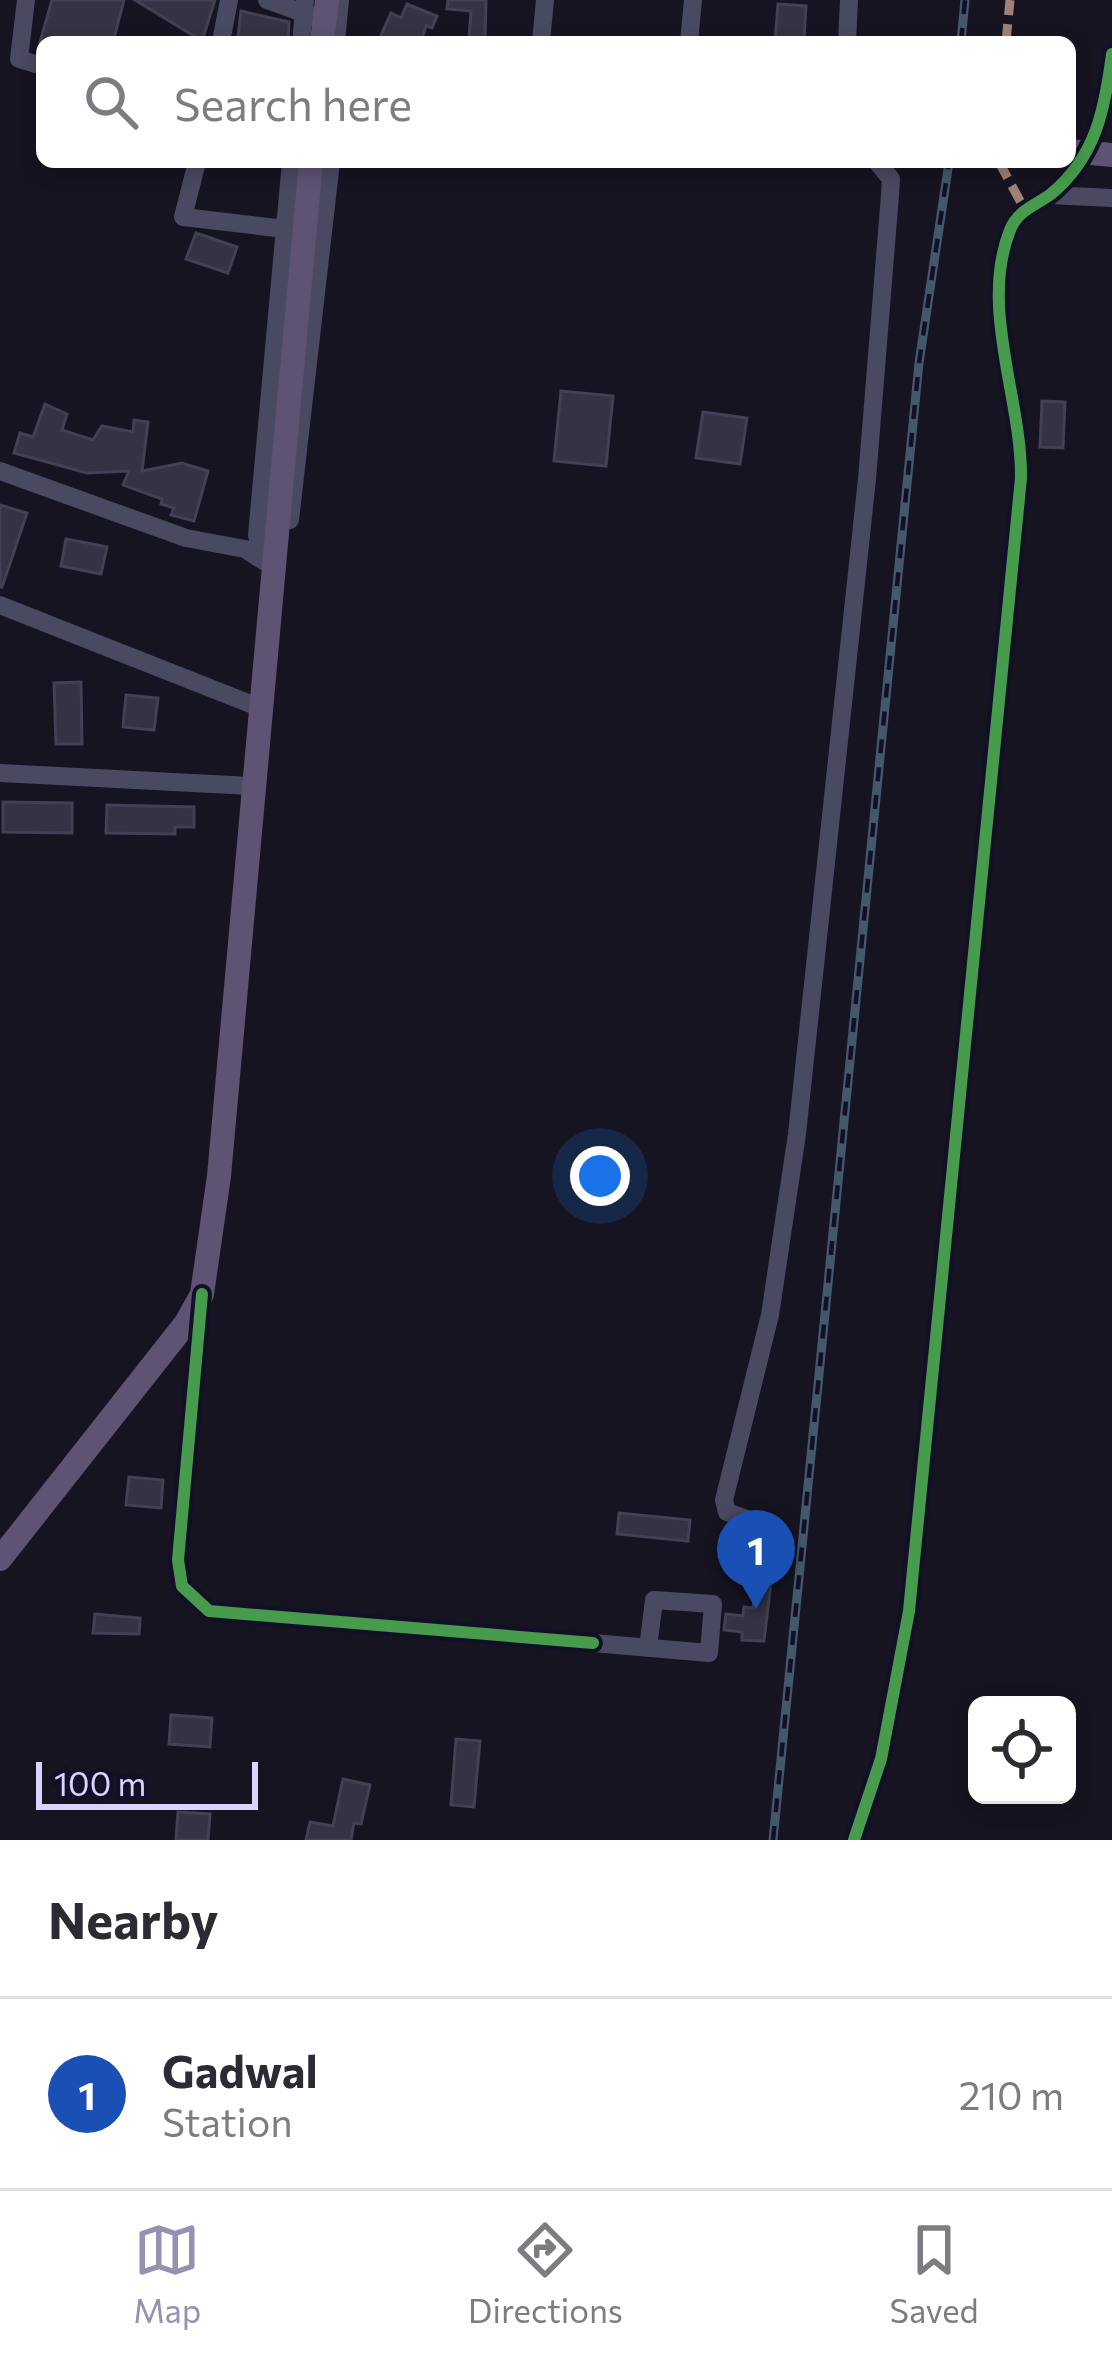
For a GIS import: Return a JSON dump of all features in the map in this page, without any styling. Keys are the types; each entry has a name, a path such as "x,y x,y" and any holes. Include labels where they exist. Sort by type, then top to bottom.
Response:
{"main road":[{"path":"327,0 332,36"},
{"path":"1076,152 1112,155"},
{"path":"0,1559 186,1323 202,1294 219,1176 268,565 277,533 310,168"}],"street":[{"path":"26,0 19,59 36,64"},
{"path":"222,36 229,0"},
{"path":"267,0 304,7 332,36"},
{"path":"332,36 340,0"},
{"path":"542,36 545,0"},
{"path":"690,36 693,0"},
{"path":"848,36 849,0"},
{"path":"1076,165 1105,133 1112,54"},
{"path":"196,168 183,218 322,233"},
{"path":"268,565 257,535 291,168"},
{"path":"268,565 288,536 330,168"},
{"path":"760,1524 740,1521 727,1512 724,1500 770,1316 797,1134 867,479 891,179 882,168"},
{"path":"854,1840 881,1759 909,1611 1021,478 1020,432 1004,348 1005,255 1018,216 1049,195 1073,168"},
{"path":"1049,195 1112,198"},
{"path":"0,471 268,565"},
{"path":"0,604 258,707"},
{"path":"0,773 251,786"},
{"path":"202,1294 178,1561 182,1586 209,1611 648,1648"}],"building":[{"path":"52,0 124,0 115,36 42,36"},
{"path":"135,0 215,0 204,36 194,36"},
{"path":"448,0 486,0 485,36 469,36 471,11 447,9"},
{"path":"407,4 437,16 423,36 381,36 391,13 401,18"},
{"path":"778,4 806,6 804,36 775,36"},
{"path":"241,11 289,22 288,36 238,36"},
{"path":"196,233 237,247 228,273 186,259"},
{"path":"561,391 613,396 606,466 554,461"},
{"path":"1042,401 1065,402 1063,448 1040,447"},
{"path":"45,404 67,414 62,430 93,440 102,426 133,432 134,420 148,422 142,471 182,463 208,471 194,521 171,515 174,508 161,504 162,499 123,485 129,471 87,473 14,453 20,433 33,437"},
{"path":"703,412 747,418 740,464 696,458"},
{"path":"0,505 27,513 2,587 0,587"},
{"path":"66,539 107,547 101,574 61,566"},
{"path":"81,682 82,744 56,744 54,683"},
{"path":"126,695 158,698 154,730 123,727"},
{"path":"3,802 72,803 72,833 3,832"},
{"path":"107,805 194,807 194,827 175,827 175,834 106,833"},
{"path":"129,1477 163,1480 161,1508 126,1505"},
{"path":"619,1513 690,1520 688,1541 617,1534"},
{"path":"756,1581 771,1582 764,1641 742,1640 742,1632 724,1630 726,1614 743,1616 744,1607 753,1608"},
{"path":"95,1614 140,1618 139,1634 93,1633"},
{"path":"171,1715 212,1718 210,1747 169,1744"},
{"path":"456,1739 480,1741 474,1807 451,1805"},
{"path":"343,1779 370,1785 361,1824 354,1823 351,1840 306,1840 310,1822 333,1826"},
{"path":"178,1812 210,1814 208,1840 176,1840"}],"railway":[{"path":"962,36 965,0"},
{"path":"773,1840 919,363 948,168"}],"marked path":[{"path":"1007,36 1010,0"},
{"path":"1002,168 1025,210"}],"cycle path":[{"path":"1076,168 1096,130 1112,54"},
{"path":"854,1840 881,1759 909,1611 1021,478 1000,322 1002,260 1018,218 1076,168"},
{"path":"202,1294 178,1560 182,1586 209,1611 593,1643"}],"place":[{"name":"Gadwal","path":"756,1609"}]}
